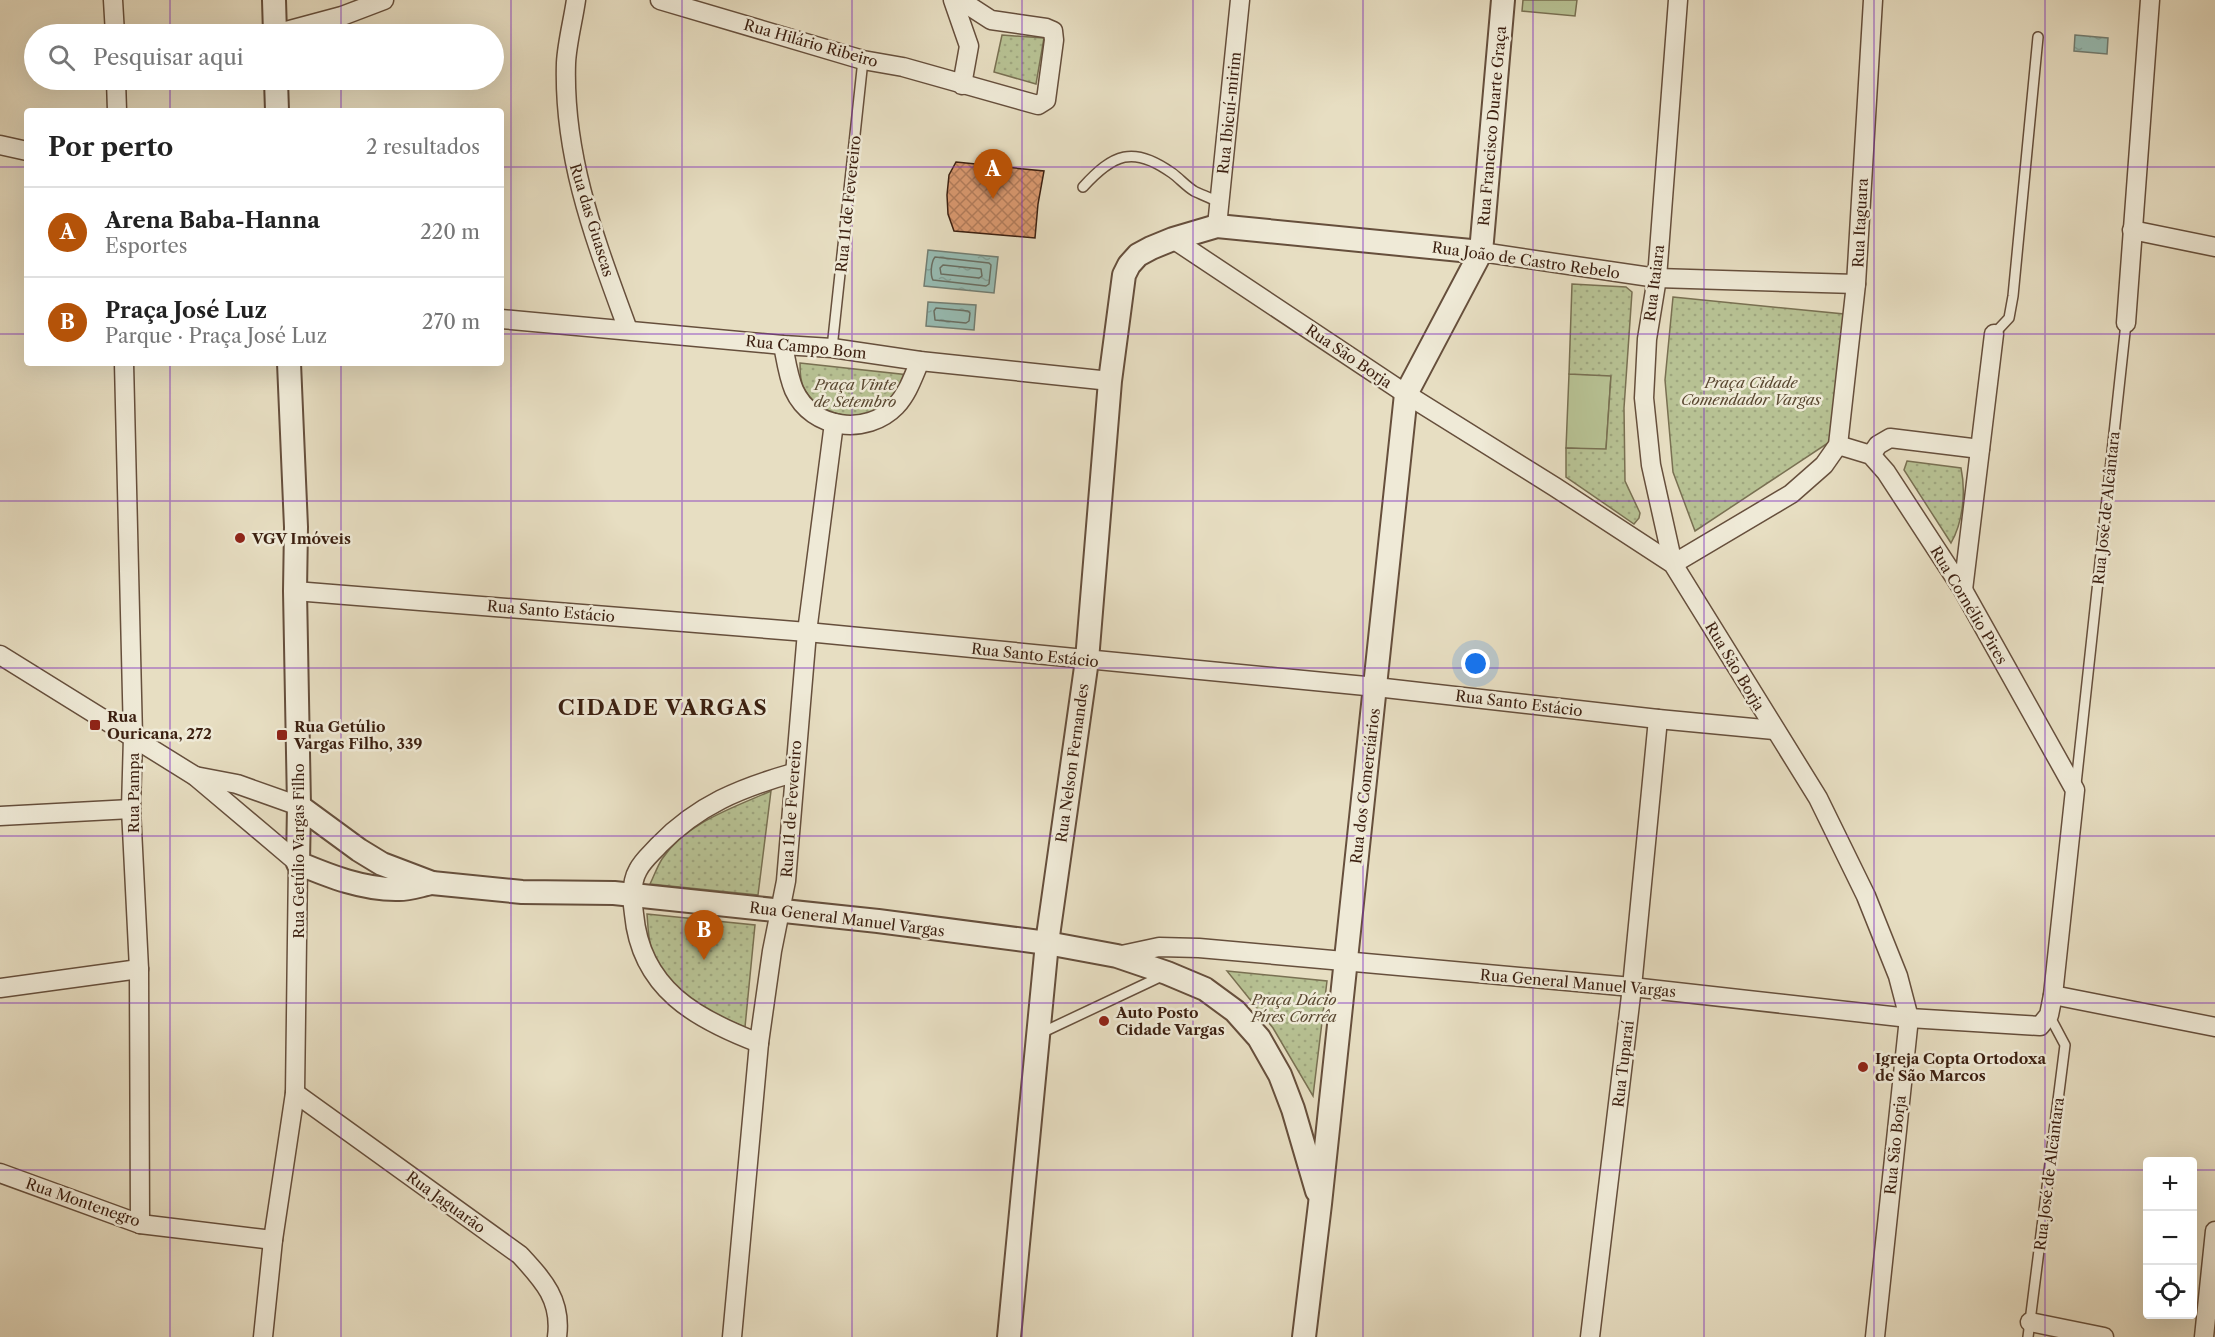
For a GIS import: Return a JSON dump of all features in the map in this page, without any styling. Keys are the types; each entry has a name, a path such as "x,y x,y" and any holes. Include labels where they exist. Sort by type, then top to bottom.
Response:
{"street":[{"path":"113,0 114,24"},
{"path":"274,0 275,24"},
{"path":"312,24 342,16 384,0"},
{"name":"Rua das Guascas","path":"576,0 566,62 567,114 572,156 584,205 628,330"},
{"name":"Rua Hilário Ribeiro","path":"660,0 864,60 903,67 1041,105 1046,100 1054,35 1051,29 991,20 960,0"},
{"path":"952,0 969,46 962,85"},
{"name":"Rua Ibicuí-mirim","path":"1207,229 1220,202 1240,0"},
{"name":"Rua Francisco Duarte Graça","path":"1481,252 1503,0"},
{"name":"Rua Itaiara","path":"1673,564 1651,465 1644,398 1647,339 1657,278 1678,0"},
{"name":"Rua Itaguara","path":"1838,445 1856,284 1873,0"},
{"name":"Rua José de Alcântara","path":"2126,323 2151,0"},
{"path":"116,90 117,108"},
{"path":"276,90 277,108"},
{"path":"0,145 24,150"},
{"name":"Rua João de Castro Rebelo","path":"1207,229 1481,252 1657,278 1856,284"},
{"name":"Rua Nelson Fernandes","path":"1009,1337 1047,943 1087,660 1110,381 1124,275 1128,266 1138,255 1173,239 1207,229"},
{"path":"2132,230 2215,247"},
{"name":"Rua São Borja","path":"1173,239 1406,394 1556,487 1673,564 1818,798 1866,896 1898,976 1909,1017 1875,1337"},
{"name":"Rua dos Comerciários","path":"1304,1337 1406,394 1481,252"},
{"name":"Rua Campo Bom","path":"504,319 832,348 920,361 1110,381"},
{"path":"1963,590 1994,334"},
{"path":"783,345 789,377 794,392 802,403 819,417 851,426 868,423 882,417 895,406 908,390 920,361"},
{"name":"Rua Pampa","path":"124,366 133,737 131,809 140,969 140,1224"},
{"name":"Rua Getúlio Vargas Filho","path":"263,1337 273,1240 295,1094 299,806 296,527 289,366"},
{"name":"Rua 11 de Fevereiro","path":"732,1337 759,1043 772,951 786,881 793,773 807,632 834,423"},
{"path":"1673,564 1791,494 1824,465 1838,445 1871,455 1878,445 1890,438 1980,449"},
{"name":"Rua Cornélio Pires","path":"1871,455 1904,498 1963,590 2075,790"},
{"name":"Rua Santo Estácio","path":"295,591 807,632 1376,687 1774,730"},
{"path":"0,655 195,776 298,863"},
{"name":"Rua Tuparaí","path":"1590,1337 1632,987 1658,719"},
{"path":"759,1043 706,1020 675,1000 650,970 638,939 632,896 637,871 670,833 722,797 793,773"},
{"path":"195,776 237,784 299,806"},
{"name":"Rua José de Alcântara","path":"2044,1021 2053,995 2075,790"},
{"name":"Rua General Manuel Vargas","path":"299,806 382,864 432,883 522,892 614,893 782,910 1047,943"},
{"path":"0,816 131,809"},
{"path":"324,874 337,869 345,856 343,842 333,831"},
{"name":"Rua General Manuel Vargas","path":"298,863 324,874 377,888 400,889 432,883"},
{"path":"1047,943 1117,956 1167,973 1205,989 1235,1011 1259,1038 1280,1075 1293,1109 1320,1204"},
{"name":"Rua General Manuel Vargas","path":"1117,956 1159,946 1199,948 1632,987 1909,1017 2044,1021"},
{"path":"0,988 140,969"},
{"path":"2053,995 2215,1027"},
{"name":"Rua Jaguarão","path":"295,1094 520,1255 540,1277 553,1298 559,1323 557,1337"},
{"name":"Rua Montenegro","path":"0,1173 140,1224 273,1240"},
{"path":"2204,1337 2215,1231"},
{"path":"2029,1330 2104,1337"}],"lane":[{"path":"1994,334 2009,318 2013,296 2038,37"},
{"name":"Rua 11 de Fevereiro","path":"832,348 864,60"},
{"path":"1083,187 1110,161 1126,157 1144,157 1171,172 1194,190 1220,202"},
{"name":"Rua José de Alcântara","path":"2075,790 2126,323"},
{"path":"1038,1034 1167,973"},
{"name":"Rua José de Alcântara","path":"2029,1330 2065,1045 2044,1021"}],"green space":[{"path":"1523,0 1577,0 1575,16 1522,11"},
{"path":"1002,35 1044,38 1036,84 994,72"},
{"path":"1572,284 1626,287 1632,292 1624,408 1625,481 1640,513 1634,524 1566,477 1566,448 1606,449 1611,376 1569,374"},
{"name":"Praça Cidade Comendador Vargas","path":"1673,297 1844,314 1831,441 1695,531 1673,472 1665,380"},
{"name":"Praça Vinte de Setembro","path":"800,363 909,375 898,395 885,407 870,414 848,416 826,409 809,395 801,381"},
{"path":"1569,374 1611,375 1606,450 1566,448"},
{"path":"1907,461 1961,468 1962,507 1951,543 1904,470"},
{"path":"771,791 758,895 650,884 662,859 672,846 697,826 726,810"},
{"path":"647,914 755,925 745,1027 701,1007 675,988 665,977 651,947"},
{"name":"Praça Dácio Píres Corrêa","path":"1227,971 1327,981 1313,1096 1273,1028"}],"water":[{"path":"2075,35 2108,38 2107,54 2074,51"},
{"path":"928,250 998,257 994,293 924,286"},
{"path":"928,302 976,305 974,330 926,326"}],"building":[{"path":"956,162 1044,171 1035,238 954,231 948,214 947,195 949,175"}],"place":[{"name":"Arena Baba-Hanna","path":"993,199"},
{"name":"VGV Imóveis","path":"240,538"},
{"name":"Rua Ouricana, 272","path":"95,725"},
{"name":"Rua Getúlio Vargas Filho, 339","path":"282,735"},
{"name":"Praça José Luz","path":"704,960"},
{"name":"Auto Posto Cidade Vargas","path":"1104,1021"},
{"name":"Igreja Copta Ortodoxa de São Marcos","path":"1863,1067"}],"district":[{"name":"CIDADE VARGAS","path":"663,707"}]}
